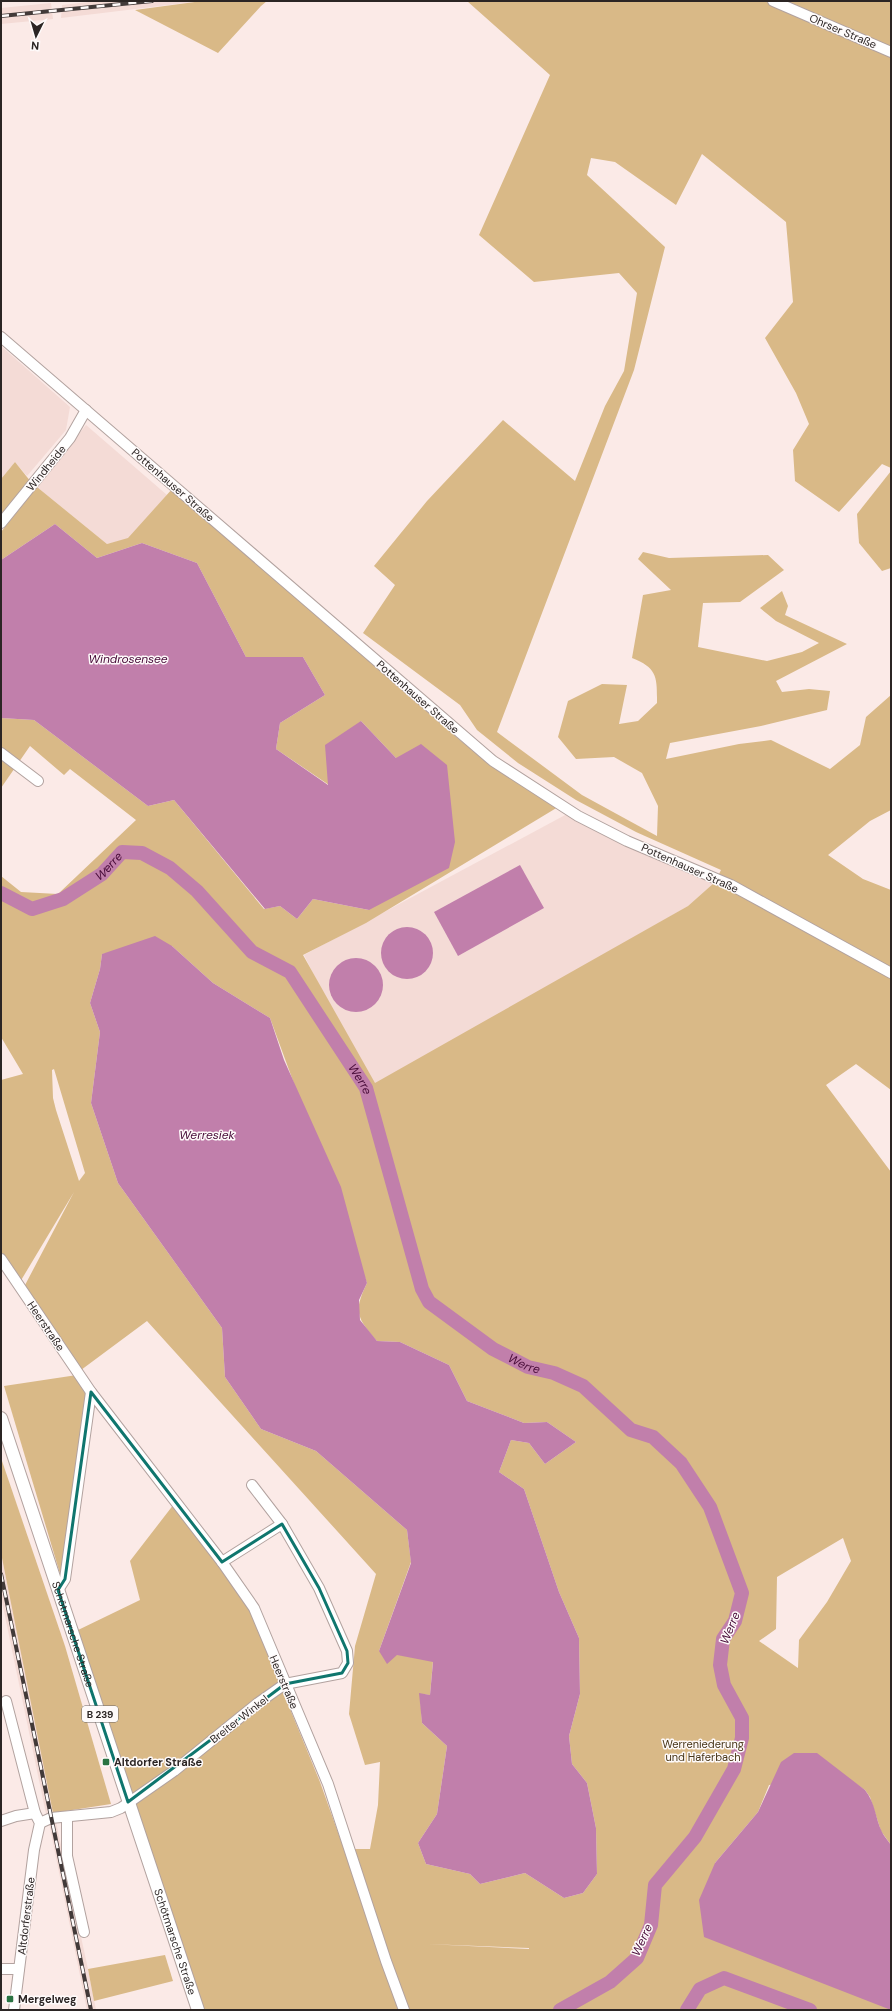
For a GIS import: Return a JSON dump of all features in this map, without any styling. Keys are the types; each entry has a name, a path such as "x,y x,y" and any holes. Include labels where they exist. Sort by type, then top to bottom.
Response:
{"main road":[{"name":"Schötmarsche Straße","path":"1,1418 198,2010"}],"street":[{"name":"Ohrser Straße","path":"773,1 891,52"},
{"name":"Pottenhauser Straße","path":"1,337 493,761 578,816 627,841 731,885 891,973"},
{"name":"Windheide","path":"1,523 70,438 86,410"},
{"path":"1,753 38,781"},
{"name":"Heerstraße","path":"1,1259 91,1392 222,1562 254,1608 284,1684 328,1784 386,1961 404,2010"},
{"path":"58,1590 65,1579 91,1392"},
{"name":"Breiter Winkel","path":"128,1802 174,1771 258,1703 284,1684 342,1673 348,1663 347,1651 319,1588 282,1524 252,1485"},
{"path":"222,1562 282,1524"},
{"path":"6,1701 5,1712 35,1813 40,1823 46,1820 111,1812 121,1808 128,1802"},
{"path":"1,1821 35,1813"},
{"path":"67,1817 67,1856 84,1932"},
{"name":"Altdorferstraße","path":"14,2010 34,1850 40,1823"},
{"path":"1,1968 19,1968"}],"highlighted area":[{"path":"91,1392 222,1562 282,1524 319,1588 347,1651 348,1663 342,1673 285,1684 128,1802 58,1590 65,1579"}],"shaded area":[{"path":"97,1 202,1 61,18 62,5"},
{"path":"51,3 53,19 1,24 1,8"},
{"path":"1,346 70,407 66,430 27,476 15,462 1,479"},
{"path":"86,425 167,495 128,539 107,544 37,487"},
{"path":"567,814 715,882 688,906 372,1091 304,955"},
{"path":"1,1553 39,1736 53,1813 46,1814 1,1597"},
{"path":"56,1822 96,2010 87,2010 49,1823"}],"green space":[{"path":"202,1 267,1 218,53 135,10"},
{"name":"Werreniederung und Haferbach","path":"467,1 891,1 891,468 882,464 839,512 795,481 793,450 809,424 796,393 765,338 793,302 786,222 702,154 676,205 615,162 591,158 587,175 665,247 634,370 497,732 582,795 657,836 658,806 642,773 614,757 576,759 558,737 568,701 602,684 627,685 619,724 638,721 657,703 657,687 654,675 647,666 632,658 643,595 671,590 638,559 643,552 669,558 768,555 784,570 740,602 703,603 698,647 767,661 802,652 819,643 776,621 760,608 782,591 788,606 785,615 847,644 776,681 782,692 809,689 830,691 827,710 761,726 670,743 666,759 739,744 771,740 830,769 860,745 866,717 891,695 891,810 870,821 828,855 863,879 891,890 891,1090 856,1064 826,1085 891,1172 891,1845 881,1831 870,1797 865,1790 846,1777 769,1785 758,1812 715,1863 891,2010 203,2010 76,1631 140,1600 130,1561 174,1504 249,1609 320,1782 377,1942 352,1849 370,1849 378,1805 380,1762 365,1765 349,1714 355,1646 376,1574 147,1321 81,1370 24,1287 74,1192 20,1282 1,1252 1,1080 23,1074 1,1037 1,876 21,892 58,894 136,820 70,769 64,775 30,746 1,788 1,718 34,720 148,806 174,800 264,909 280,906 297,919 313,899 369,910 396,758 361,721 329,785 276,749 280,723 325,695 303,657 246,657 197,563 142,543 97,558 55,524 1,560 1,532 37,487 107,544 128,538 173,488 461,741 558,807 366,923 303,955 375,1083 688,906 715,882 721,870 636,832 576,800 518,763 477,730 460,705 363,633 395,585 374,566 427,501 503,420 575,481 605,406 624,371 637,293 619,273 534,282 479,235 550,75","holes":["172,946 213,983 270,1018 367,1283 359,1308 359,1314 365,1326 377,1341 400,1342 449,1365 467,1401 524,1423 547,1422 576,1442 545,1464 529,1443 511,1440 499,1472 524,1489 559,1592 579,1638 580,1694 569,1736 572,1764 587,1783 596,1828 597,1874 583,1893 564,1898 525,1873 480,1884 470,1874 426,1864 418,1843 437,1814 447,1746 422,1723 420,1694 430,1695 433,1661 379,1651 411,1562 407,1530 316,1451 261,1429 225,1377 222,1328 118,1183 91,1103 100,1032 90,1003 100,969 102,954","54,1069 85,1173 79,1181 53,1098 52,1070","843,1538 851,1561 827,1602 799,1640 798,1668 759,1641 776,1629 777,1577","427,1944 529,1948 529,1949"]},
{"path":"15,462 31,482 1,517 1,479"},
{"path":"891,471 891,568 882,571 859,543 857,514"},
{"path":"77,1375 86,1395 61,1577 4,1386"},
{"path":"1,1458 65,1646 111,1804 53,1813 1,1553"},
{"path":"165,1955 173,1981 94,2001 88,1969"}],"water":[{"name":"Windrosensee","path":"55,524 97,558 142,543 197,563 246,657 303,657 325,695 280,723 276,749 328,785 325,745 361,721 396,758 421,744 447,765 455,842 449,868 369,910 313,899 297,919 280,906 265,909 174,800 148,806 34,720 1,718 1,560"},
{"path":"520,865 544,908 458,956 434,912"},
{"path":"407,927 421,931 429,939 433,953 429,967 421,975 407,979 393,975 385,967 381,953 385,939 393,931"},
{"name":"Werresiek","path":"155,936 172,946 213,983 270,1018 284,1060 341,1187 367,1283 359,1300 360,1320 377,1341 400,1342 449,1365 467,1401 524,1423 547,1422 576,1442 545,1464 529,1443 511,1440 499,1472 524,1489 559,1592 579,1638 580,1694 569,1736 572,1764 587,1783 596,1828 597,1874 583,1893 564,1898 525,1873 480,1884 470,1874 426,1864 418,1843 437,1814 447,1746 422,1723 419,1693 430,1695 433,1662 397,1655 387,1664 379,1651 411,1563 407,1530 316,1451 261,1429 225,1377 222,1328 118,1183 91,1103 100,1032 90,1003 100,969 102,954"},
{"path":"356,958 366,960 375,966 381,975 383,985 381,995 375,1004 366,1010 356,1012 346,1010 337,1004 331,995 329,985 331,975 337,966 346,960"},
{"path":"794,1753 817,1753 865,1790 869,1795 882,1832 891,1845 891,2010 704,1937 699,1900 715,1863 758,1812 781,1762"}],"waterway":[{"name":"Werre","path":"1,893 32,909 63,899 102,874 122,852 142,853 170,868 197,891 252,952 290,972 366,1088 422,1289 429,1302 493,1349 528,1367 554,1373 583,1386 631,1430 653,1437 681,1463 710,1507 742,1593 735,1621 723,1639 720,1665 724,1685 742,1718 742,1738 734,1769 695,1837 655,1885 651,1925 637,1958 610,1982 560,2010"},
{"name":"Werre","path":"687,2010 700,1989 724,1978 810,2010"}],"railway":[{"path":"1,16 152,1"},
{"path":"1,1574 91,2010"}],"place":[{"name":"Altdorfer Straße","path":"106,1762"},
{"name":"Mergelweg","path":"10,1999"}]}
